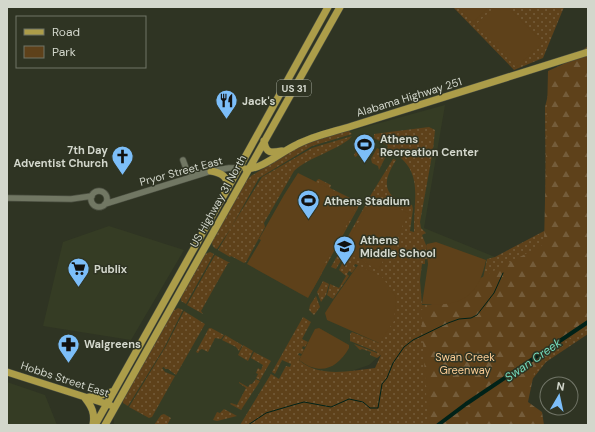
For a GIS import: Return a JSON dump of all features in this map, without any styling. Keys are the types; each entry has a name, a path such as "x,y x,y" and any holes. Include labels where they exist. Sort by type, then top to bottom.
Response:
{"main road":[{"name":"US Highway 31 North","path":"106,405 228,189 328,7"},
{"name":"US Highway 31 North","path":"116,406 340,7"},
{"name":"Alabama Highway 251","path":"239,168 249,169 256,167 296,145 318,136 588,52"},
{"path":"264,141 268,151 273,153 286,151"},
{"path":"208,172 219,173 225,177 228,182 228,189"},
{"name":"Hobbs Street East","path":"7,372 106,405 116,406"},
{"path":"85,398 96,397 114,391"},
{"path":"85,398 92,406 94,425"},
{"name":"US 31","path":"94,425 106,405"},
{"name":"US 31","path":"105,425 116,406"}],"street":[{"path":"183,160 187,171 208,172"},
{"name":"Pryor Street East","path":"105,204 208,172 229,168 239,168"},
{"path":"7,198 71,199 92,196 94,193 99,192 106,196 105,204 100,207 87,202 71,199"},
{"path":"92,196 91,201 93,205"},
{"name":"Pryor Street East","path":"106,196 128,196"}],"shaded area":[{"name":"Athens Middle School","path":"445,105 424,228 495,257 485,292 426,313 369,365 333,377 245,425 114,424 114,416 248,176 299,148 318,140"},
{"path":"109,226 184,250 131,340 43,326 63,242"},
{"path":"7,382 45,395 57,425 7,425"}],"green space":[{"path":"453,7 564,7 543,58 514,70"},
{"path":"458,7 489,7 473,22"},
{"path":"495,7 508,7 543,43 516,67 475,25"},
{"name":"Swan Creek Greenway","path":"588,46 588,334 546,362 496,425 240,425 271,374 279,379 286,366 290,367 291,364 282,360 275,374 272,372 303,317 311,322 302,339 308,342 305,347 303,346 302,348 304,350 302,354 299,353 298,355 301,356 299,360 307,366 335,372 375,368 381,355 377,358 370,355 371,352 362,349 360,350 354,344 377,352 350,341 350,334 352,332 379,343 358,265 355,264 354,266 356,267 352,273 349,271 347,274 349,276 333,299 327,295 330,284 339,288 346,276 339,270 346,255 345,254 336,269 331,267 372,193 393,159 396,160 388,176 388,188 390,194 395,198 412,205 413,209 410,231 414,232 415,185 408,165 399,156 387,148 388,146 374,138 374,134 429,127 435,130 433,150 420,222 421,228 426,233 422,235 426,245 426,256 428,259 425,259 425,264 422,264 420,280 422,305 434,305 482,283 487,259 495,257 546,230 545,107 554,71"},
{"name":"Swan Creek Greenway","path":"588,53 588,328 565,341 534,373 528,402 539,410 539,416 543,416 544,425 428,425 421,310 544,244 548,71"},
{"path":"346,130 352,134 312,146 259,178 232,226 262,177 312,148 352,136 341,145 308,161 294,171 264,223 265,227 246,262 244,263 231,256 230,257 218,250 231,228 217,249 214,247 212,241 246,181 251,176 296,148"},
{"path":"359,137 369,143 367,148 362,147 355,157 354,155 357,150 357,138"},
{"path":"377,148 387,154 379,170 378,166 372,163 371,159"},
{"name":"Athens Stadium","path":"298,173 359,203 320,272 322,273 308,298 247,264 261,240 259,239"},
{"path":"319,179 331,185 330,188 356,201 355,203 357,206 362,200 313,289 313,188"},
{"path":"374,194 409,214 378,270 343,250"},
{"path":"436,242 486,260 483,273 478,283 473,291 466,297 447,304 422,304 428,264 426,246 427,244"},
{"path":"210,252 214,254 186,304 181,301 181,296 205,254"},
{"path":"215,255 230,263 228,263 201,311 203,314 187,305"},
{"path":"358,265 382,277 396,297 394,321 379,343 327,320 325,313"},
{"path":"323,281 329,284 326,295 321,302 317,292"},
{"path":"316,296 320,307 314,315 309,310 310,305"},
{"path":"178,308 183,310 164,348 128,406 123,403 123,401 172,309 175,310"},
{"path":"184,311 205,324 176,375 164,367 162,368 165,372 175,376 152,417 149,418 129,407 166,346"},
{"path":"209,328 224,335 221,339 215,338 208,352 202,349 198,353 196,352"},
{"path":"319,328 349,345 349,348 339,361 327,368 321,369 314,368 299,360 315,329"},
{"path":"225,335 242,345 239,351 236,347 222,340"},
{"path":"243,345 253,351 248,361 238,355"},
{"path":"254,352 271,361 260,380 256,378 258,374 256,373 258,368 261,370 263,365 251,358"},
{"path":"256,379 260,381 241,410 230,404 237,405 246,388 239,382 248,387"},
{"path":"224,409 237,416 217,421 213,420 217,412 220,413"},
{"path":"164,414 171,418 167,425 154,425 161,415"}],"waterway":[{"path":"248,425 266,413 304,402 331,407 349,399 363,402 370,408 378,408 382,384 387,378 393,363 404,347 413,340 448,323 459,319 471,318 477,315 494,293 503,273"},
{"name":"Swan Creek","path":"438,425 466,404 588,322"}],"place":[{"name":"Jack's","path":"226,120"},
{"name":"Athens Recreation Center","path":"364,164"},
{"name":"7th Day Adventist Church","path":"123,176"},
{"name":"Athens Stadium","path":"309,220"},
{"name":"Athens Middle School","path":"345,266"},
{"name":"Publix","path":"78,288"},
{"name":"Walgreens","path":"68,364"}]}
